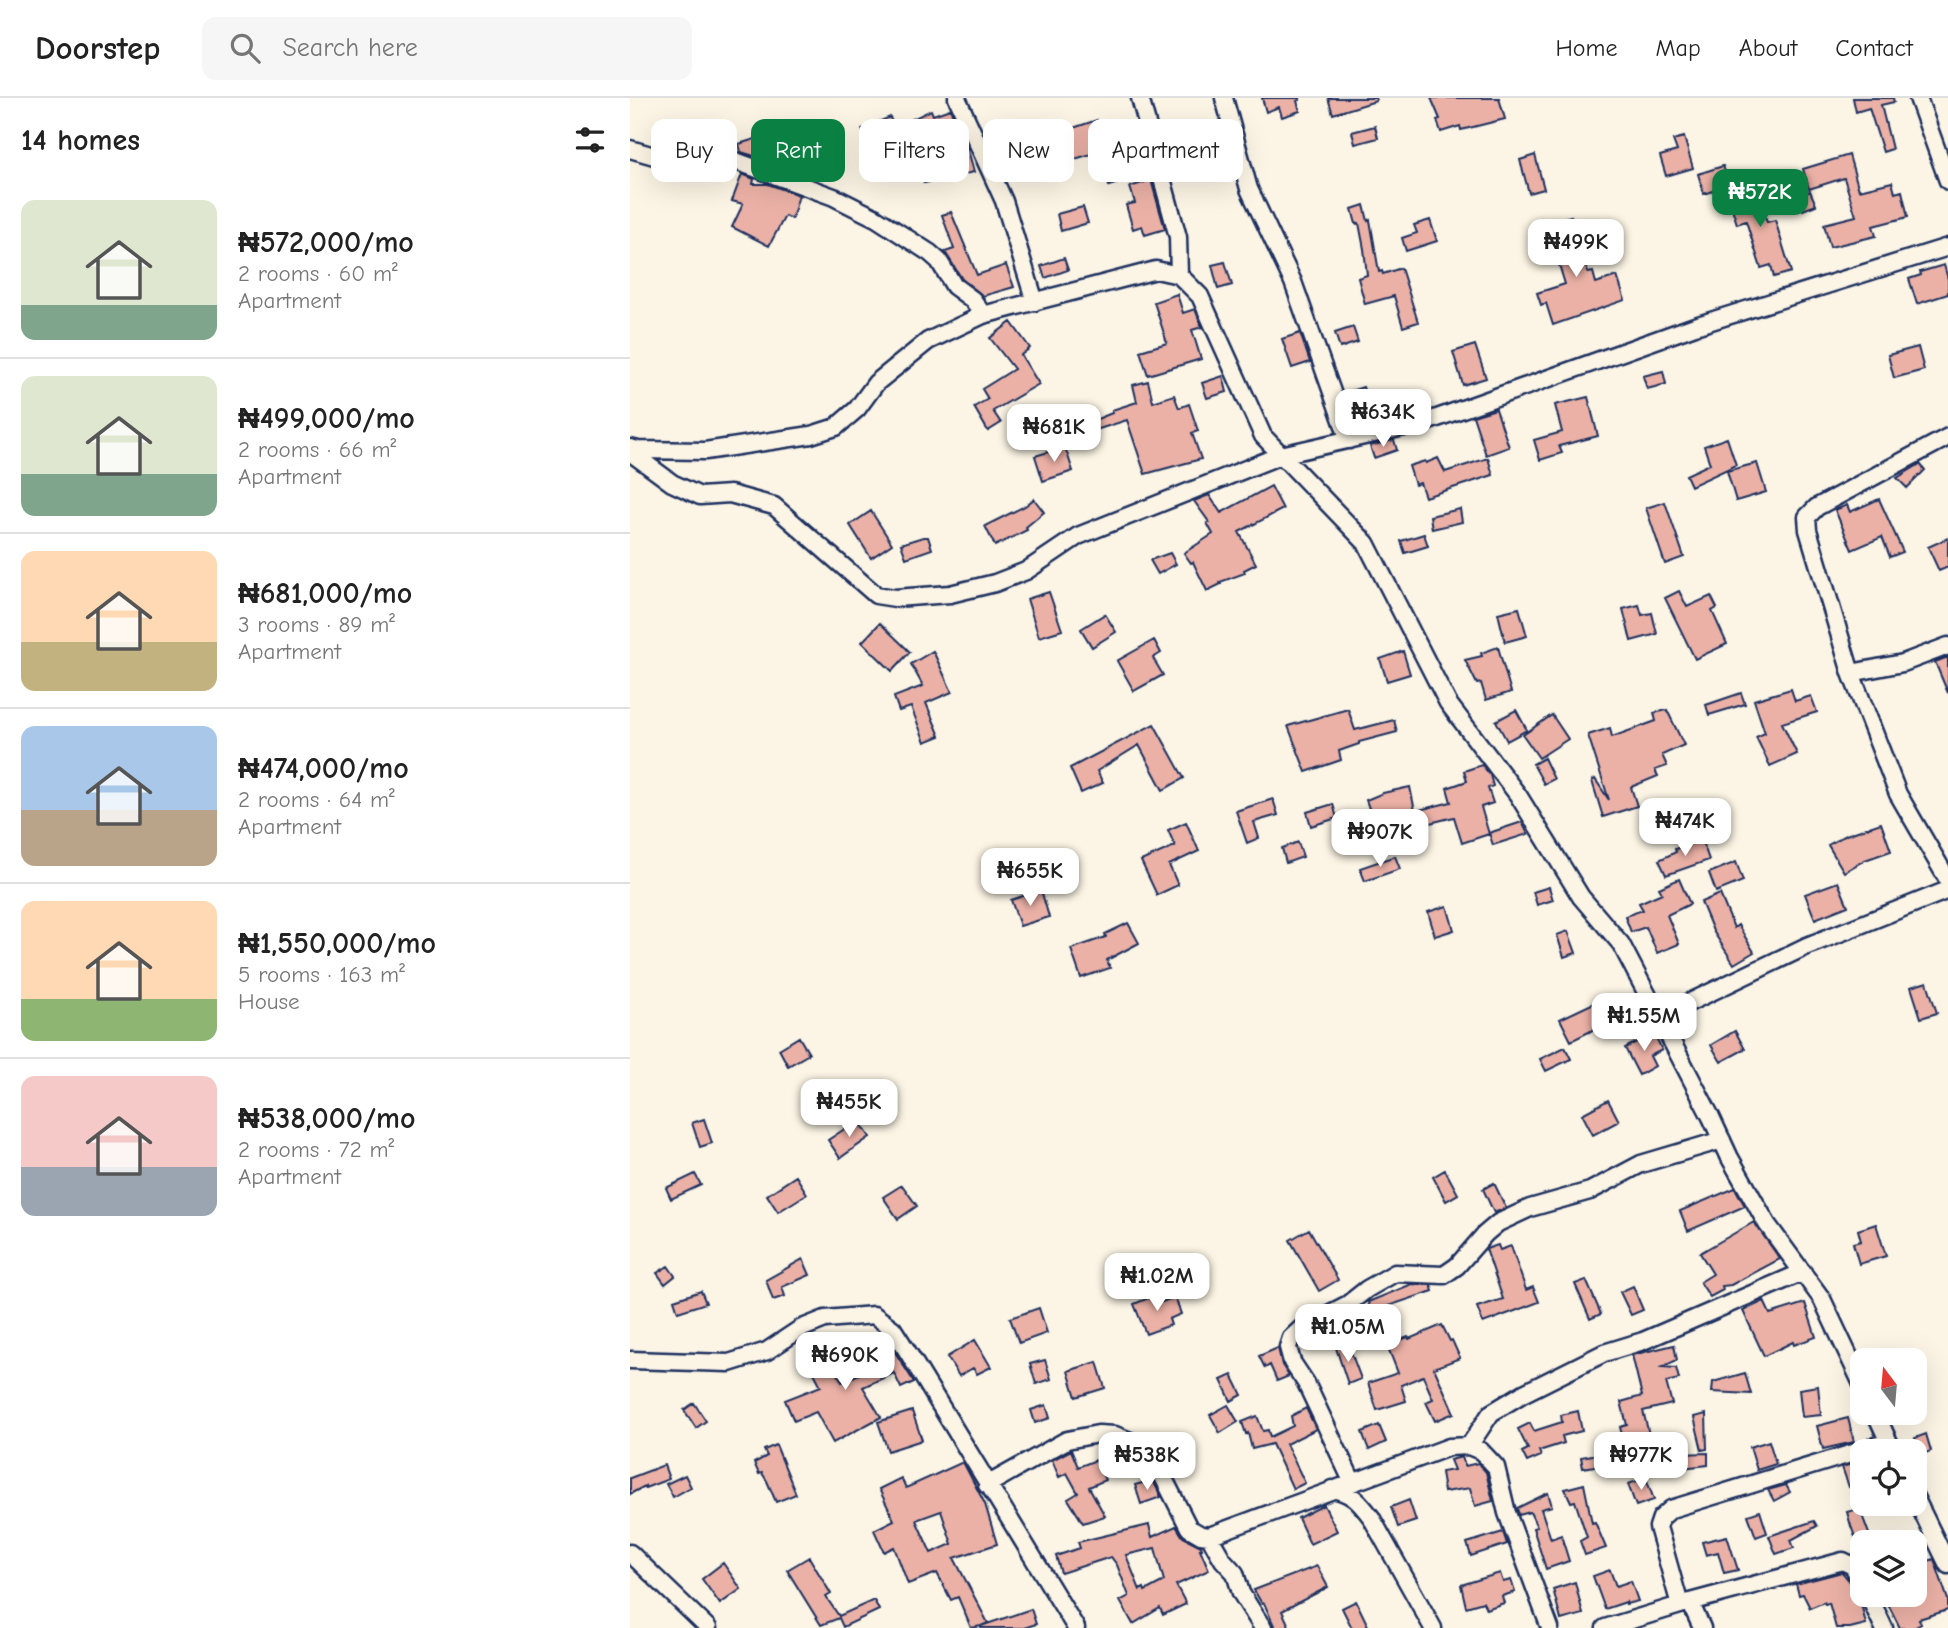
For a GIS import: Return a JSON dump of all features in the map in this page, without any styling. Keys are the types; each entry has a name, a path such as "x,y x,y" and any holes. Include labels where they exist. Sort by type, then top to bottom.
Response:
{"street":[{"path":"957,98 1004,201 1035,302"},
{"path":"1140,98 1178,237 1179,275"},
{"path":"1224,98 1250,188 1293,282 1349,440"},
{"path":"1918,98 1948,181"},
{"path":"630,149 668,160 707,162 730,159 834,197 876,218 930,253 939,261 954,286 973,300 983,315"},
{"path":"630,450 672,483 700,496 730,494 774,506 876,595 895,598 950,594 995,583 1026,571 1079,536 1281,455 1426,422 1695,326 1948,247"},
{"path":"630,450 705,451 811,435 836,427 857,409 876,383 928,341 983,315 1156,270 1179,275 1200,296 1263,436 1366,543 1448,704 1518,795 1581,897 1620,944 1767,1224 1822,1299 1850,1358"},
{"path":"1948,437 1817,507 1807,517 1808,530 1851,673 1898,794 1948,880"},
{"path":"1851,673 1903,663 1948,646"},
{"path":"1659,1017 1807,946 1948,890"},
{"path":"1352,1481 1307,1383 1292,1362 1288,1347 1291,1338 1303,1327 1348,1304 1395,1273 1444,1275 1457,1266 1498,1223 1530,1208 1590,1191 1642,1164 1722,1140"},
{"path":"1469,1446 1491,1413 1524,1393 1604,1353 1643,1341 1803,1272"},
{"path":"630,1360 729,1363 767,1351 800,1329 825,1319 874,1315 892,1329 1076,1628"},
{"path":"987,1485 1067,1440 1098,1434 1115,1435 1135,1443 1153,1457 1189,1528 1200,1535 1209,1536 1449,1447 1469,1446 1481,1451 1496,1467 1507,1513 1550,1628"},
{"path":"1702,1628 1685,1604 1658,1527 1661,1518 1671,1509 1850,1458"},
{"path":"1332,1489 1347,1492 1359,1500 1433,1628"},
{"path":"1924,1516 1948,1565"},
{"path":"1209,1536 1235,1573 1241,1593 1263,1628"},
{"path":"630,1553 708,1628"},
{"path":"1605,1628 1843,1562 1850,1565"},
{"path":"1874,1607 1884,1628"}],"building":[{"path":"1262,98 1300,98 1297,101 1300,111 1282,117 1279,107 1266,112"},
{"path":"1328,98 1376,98 1376,101 1333,114"},
{"path":"1431,98 1499,98 1505,119 1441,132 1437,120 1440,119"},
{"path":"1853,98 1893,98 1894,102 1881,105 1892,149 1883,152 1869,108 1856,112"},
{"path":"950,109 955,119 912,119 931,110 933,115"},
{"path":"1088,123 1088,155 1074,159 1074,128"},
{"path":"1375,126 1378,138 1355,144 1352,132"},
{"path":"1684,137 1693,168 1666,176 1660,156 1677,151 1673,140"},
{"path":"751,140 751,155 741,152 739,144"},
{"path":"969,153 974,172 969,173"},
{"path":"1535,155 1544,189 1529,193 1520,160"},
{"path":"1849,155 1859,190 1892,182 1895,193 1902,191 1908,217 1873,226 1876,236 1830,247 1824,224 1856,216 1844,178 1809,189 1803,169"},
{"path":"1723,166 1730,185 1704,194 1698,174"},
{"path":"742,174 751,178 753,184 768,184 799,195 792,219 785,216 769,246 732,227 743,204 732,201"},
{"path":"1152,182 1165,229 1145,235 1142,226 1133,229 1126,205 1135,203 1130,187"},
{"path":"1755,183 1767,222 1775,220 1791,272 1774,277 1771,265 1761,268 1746,221 1737,224 1727,192"},
{"path":"1810,191 1816,205 1803,210 1797,197"},
{"path":"1364,205 1368,221 1370,220 1379,272 1382,271 1383,274 1401,268 1418,322 1403,327 1394,296 1365,304 1358,278 1367,275 1364,249 1359,223 1356,224 1352,209"},
{"path":"1083,207 1088,223 1061,231 1057,214"},
{"path":"951,212 977,275 1006,265 1014,287 983,296 962,279 945,252 954,249 942,215"},
{"path":"1571,216 1588,273 1593,272 1596,283 1617,276 1625,300 1553,325 1546,303 1541,305 1537,293 1565,284 1546,223"},
{"path":"1430,220 1437,241 1406,251 1402,238 1417,233 1414,225"},
{"path":"1064,258 1068,270 1045,278 1041,266"},
{"path":"1225,262 1232,285 1218,289 1212,265"},
{"path":"1944,265 1948,294 1917,304 1909,279 1921,275 1920,272"},
{"path":"1177,294 1183,313 1195,309 1202,327 1192,330 1201,359 1148,375 1140,351 1167,343 1154,302"},
{"path":"1011,322 1030,348 1021,355 1039,384 993,411 1001,423 988,431 974,407 988,399 982,389 1014,369 990,338"},
{"path":"1353,327 1358,342 1340,348 1335,333"},
{"path":"1300,333 1310,362 1292,368 1282,339"},
{"path":"1475,345 1486,378 1463,385 1453,352"},
{"path":"1918,347 1924,370 1894,378 1888,355"},
{"path":"1663,371 1666,384 1647,389 1643,376"},
{"path":"1223,376 1227,392 1207,398 1202,383"},
{"path":"1148,381 1153,402 1174,395 1179,408 1189,404 1198,431 1192,433 1201,459 1145,474 1127,420 1080,435 1077,427 1112,413 1112,410 1137,402 1133,385"},
{"path":"1363,387 1371,411 1359,415 1351,391"},
{"path":"1588,397 1598,436 1559,446 1562,453 1540,460 1534,440 1562,432 1555,405"},
{"path":"1496,409 1509,447 1486,455 1473,416"},
{"path":"1727,438 1736,465 1691,486 1686,475 1710,464 1704,446"},
{"path":"1394,440 1397,450 1374,458 1370,446"},
{"path":"1065,447 1073,471 1043,481 1035,456"},
{"path":"1438,458 1445,472 1488,458 1493,475 1425,497 1420,483 1415,485 1409,466"},
{"path":"1757,463 1766,492 1736,501 1727,471"},
{"path":"1920,464 1925,470 1907,488 1897,478"},
{"path":"1271,486 1283,509 1239,532 1256,564 1244,570 1245,573 1220,582 1221,584 1207,591 1193,562 1191,563 1184,553 1213,534 1207,523 1209,522 1194,501 1209,495 1221,513"},
{"path":"1034,499 1044,512 1026,527 1027,530 995,546 985,526"},
{"path":"1879,499 1903,552 1890,557 1882,537 1852,550 1835,510 1847,505 1850,512"},
{"path":"1665,502 1684,557 1665,564 1646,508"},
{"path":"1460,509 1462,522 1432,529 1430,516"},
{"path":"871,511 892,544 871,558 850,525"},
{"path":"1424,534 1428,546 1405,553 1401,541"},
{"path":"928,537 932,549 906,558 901,544"},
{"path":"1948,538 1948,567 1939,571 1928,547"},
{"path":"1170,553 1176,564 1158,574 1150,560"},
{"path":"1679,591 1687,607 1711,596 1717,608 1712,611 1727,644 1695,659 1665,598"},
{"path":"1049,592 1062,630 1039,637 1027,599"},
{"path":"1639,605 1642,615 1652,613 1657,634 1631,641 1623,609"},
{"path":"1519,608 1527,636 1505,642 1498,613"},
{"path":"1105,614 1116,632 1092,647 1081,629"},
{"path":"880,623 910,652 892,671 862,642"},
{"path":"1154,640 1161,653 1153,658 1163,675 1134,691 1117,661"},
{"path":"1498,647 1511,692 1486,700 1481,683 1477,684 1465,660 1482,656 1481,653"},
{"path":"933,651 952,692 926,703 940,736 925,742 911,707 899,711 894,697 923,686 911,664"},
{"path":"1403,651 1410,674 1387,681 1380,659"},
{"path":"1948,657 1948,693 1935,662"},
{"path":"1791,689 1795,701 1811,696 1817,712 1782,723 1797,754 1770,766 1756,737 1765,733 1754,700"},
{"path":"1741,693 1745,704 1709,715 1706,705"},
{"path":"1348,709 1355,730 1394,720 1397,732 1359,742 1339,751 1341,760 1306,772 1288,726"},
{"path":"1516,710 1527,730 1507,741 1496,721"},
{"path":"1667,710 1684,745 1662,755 1667,766 1655,770 1658,776 1631,787 1637,806 1603,817 1592,781 1595,779 1609,800 1588,735 1610,728 1612,737 1656,721 1654,713"},
{"path":"1552,715 1568,739 1539,758 1523,735"},
{"path":"1154,724 1184,778 1163,790 1139,745 1097,771 1103,783 1081,793 1070,768"},
{"path":"1544,758 1554,779 1544,784 1533,764"},
{"path":"1482,765 1490,775 1493,786 1488,788 1493,803 1481,807 1489,834 1462,843 1454,817 1406,829 1410,843 1397,847 1384,810 1371,814 1366,800 1410,787 1415,811 1451,802 1447,788 1467,781 1464,771"},
{"path":"1273,799 1278,815 1254,822 1259,838 1247,843 1236,811"},
{"path":"1333,804 1337,818 1311,826 1307,812"},
{"path":"1186,822 1199,851 1169,865 1178,885 1157,895 1141,861 1175,846 1168,830"},
{"path":"1522,822 1528,834 1493,845 1489,833"},
{"path":"1881,823 1891,851 1865,860 1844,872 1828,845 1846,835"},
{"path":"1702,840 1709,860 1666,875 1659,860 1676,852 1675,849"},
{"path":"1298,842 1303,857 1286,863 1282,848"},
{"path":"1395,856 1400,869 1365,881 1360,868"},
{"path":"1736,862 1743,881 1716,892 1709,873"},
{"path":"1679,879 1690,904 1667,915 1679,944 1657,953 1646,927 1631,932 1625,916 1643,910 1639,903 1662,893 1659,888"},
{"path":"1838,882 1848,906 1815,919 1805,894"},
{"path":"1549,887 1553,900 1537,905 1533,892"},
{"path":"1041,890 1049,917 1020,926 1011,900"},
{"path":"1720,894 1734,928 1738,925 1754,952 1734,964 1713,931 1701,902"},
{"path":"1447,906 1454,930 1435,936 1428,912"},
{"path":"1128,923 1139,943 1107,960 1110,968 1081,978 1071,949 1106,937 1105,934"},
{"path":"1568,931 1576,953 1564,957 1557,935"},
{"path":"1927,982 1937,1013 1921,1018 1911,987"},
{"path":"1600,1000 1611,1021 1571,1041 1560,1019"},
{"path":"1735,1031 1745,1049 1721,1062 1711,1045"},
{"path":"1654,1033 1662,1050 1650,1056 1655,1066 1639,1075 1625,1048"},
{"path":"799,1037 809,1054 788,1066 779,1049"},
{"path":"1565,1047 1571,1059 1546,1071 1540,1059"},
{"path":"1608,1100 1619,1121 1593,1135 1582,1114"},
{"path":"704,1119 712,1143 700,1147 692,1123"},
{"path":"858,1120 870,1137 840,1158 828,1140"},
{"path":"1445,1170 1458,1194 1446,1201 1433,1177"},
{"path":"695,1174 701,1185 671,1199 666,1188"},
{"path":"796,1176 807,1194 778,1212 767,1195"},
{"path":"1494,1183 1506,1208 1494,1213 1483,1189"},
{"path":"902,1185 917,1206 898,1219 883,1197"},
{"path":"1735,1188 1745,1206 1688,1231 1680,1211"},
{"path":"1754,1222 1780,1259 1731,1285 1722,1286 1723,1290 1710,1297 1700,1282 1713,1274 1700,1253"},
{"path":"1876,1224 1886,1256 1859,1264 1853,1243 1861,1241 1858,1230"},
{"path":"1309,1229 1338,1280 1319,1291 1290,1240"},
{"path":"1498,1245 1500,1250 1511,1246 1526,1290 1533,1287 1539,1302 1483,1323 1477,1307 1503,1299 1486,1249"},
{"path":"803,1259 810,1275 782,1287 785,1296 773,1300 766,1280"},
{"path":"668,1266 675,1276 665,1284 657,1273"},
{"path":"1586,1280 1601,1314 1590,1319 1575,1284"},
{"path":"1412,1284 1431,1285 1433,1291 1388,1306 1390,1311 1387,1312 1396,1339 1384,1343 1368,1302"},
{"path":"1633,1286 1643,1310 1631,1315 1620,1292"},
{"path":"701,1291 706,1303 678,1312 674,1300"},
{"path":"1158,1294 1162,1302 1175,1297 1181,1314 1169,1319 1171,1325 1146,1334 1134,1304"},
{"path":"1764,1301 1770,1314 1805,1303 1816,1337 1794,1345 1793,1342 1764,1356 1743,1311"},
{"path":"1039,1308 1047,1333 1019,1343 1010,1318"},
{"path":"1442,1325 1460,1358 1434,1368 1454,1413 1435,1421 1426,1402 1433,1399 1423,1376 1401,1385 1406,1401 1377,1410 1368,1383 1398,1373 1387,1345"},
{"path":"884,1335 914,1382 901,1388 894,1373 863,1387 881,1417 833,1443 816,1412 794,1421 785,1400 821,1386 803,1352 822,1343 842,1382 872,1368 870,1363 886,1355 878,1338"},
{"path":"975,1340 991,1367 977,1374 973,1368 959,1376 947,1357"},
{"path":"1348,1344 1361,1379 1348,1384 1336,1348"},
{"path":"1674,1345 1677,1360 1662,1367 1676,1368 1679,1379 1666,1382 1672,1404 1643,1411 1649,1434 1623,1440 1620,1427 1627,1425 1621,1402 1642,1396 1632,1355"},
{"path":"1278,1348 1282,1365 1289,1376 1277,1381 1270,1365 1265,1368 1259,1356"},
{"path":"1045,1360 1051,1379 1036,1384 1030,1364"},
{"path":"1097,1362 1105,1388 1076,1397 1068,1371"},
{"path":"1745,1373 1751,1394 1712,1392 1713,1382"},
{"path":"1232,1375 1242,1395 1231,1401 1221,1380"},
{"path":"1818,1386 1821,1415 1802,1417 1799,1389"},
{"path":"694,1403 706,1421 696,1428 684,1410"},
{"path":"1046,1405 1050,1418 1035,1423 1031,1410"},
{"path":"1228,1405 1238,1422 1220,1433 1210,1415"},
{"path":"1306,1408 1316,1429 1286,1444 1305,1483 1293,1489 1272,1444 1252,1449 1242,1422 1257,1416 1263,1431 1268,1430 1270,1437 1293,1426 1291,1416"},
{"path":"912,1411 922,1440 888,1451 878,1422"},
{"path":"1578,1411 1582,1431 1562,1436 1564,1443 1539,1451 1541,1456 1527,1462 1522,1452 1528,1449 1518,1429 1530,1423 1534,1431 1562,1422 1561,1415"},
{"path":"1706,1414 1707,1449 1702,1450 1694,1417"},
{"path":"1848,1418 1853,1439 1850,1439 1850,1443 1823,1449 1817,1426"},
{"path":"1379,1425 1386,1442 1369,1450 1362,1432"},
{"path":"1926,1434 1931,1451 1927,1452 1927,1439 1915,1438"},
{"path":"1769,1441 1776,1464 1757,1470 1750,1447"},
{"path":"776,1445 796,1494 776,1502 767,1481 762,1473 759,1474 754,1463 767,1456 764,1450"},
{"path":"1071,1450 1078,1467 1096,1460 1105,1480 1089,1487 1105,1516 1083,1523 1068,1499 1078,1493 1067,1473 1059,1477 1052,1460"},
{"path":"1604,1453 1606,1464 1583,1468 1581,1457"},
{"path":"1708,1453 1708,1465 1682,1468 1679,1454"},
{"path":"1462,1457 1465,1466 1478,1463 1486,1472 1493,1501 1475,1506 1470,1488 1444,1492 1441,1472 1454,1470 1450,1460"},
{"path":"963,1462 985,1504 997,1544 954,1558 988,1623 971,1628 958,1597 951,1600 937,1573 908,1584 894,1547 884,1552 874,1530 894,1520 879,1489 901,1478 906,1488","holes":["941,1511 952,1544 931,1553 916,1520"]},
{"path":"664,1465 669,1479 630,1494 630,1478"},
{"path":"1850,1465 1850,1487 1849,1487 1842,1467"},
{"path":"685,1475 691,1487 673,1497 666,1484"},
{"path":"1646,1478 1654,1500 1636,1506 1628,1484"},
{"path":"1153,1480 1161,1497 1141,1504 1135,1485"},
{"path":"1584,1484 1592,1523 1595,1522 1606,1548 1585,1555 1580,1541 1587,1537 1575,1501 1571,1502 1565,1489"},
{"path":"1786,1485 1790,1492 1774,1501 1768,1490"},
{"path":"1548,1493 1552,1506 1541,1509 1551,1539 1561,1535 1569,1561 1546,1569 1533,1528 1537,1527 1530,1512 1519,1515 1517,1508"},
{"path":"1409,1500 1416,1521 1398,1527 1391,1507"},
{"path":"1324,1505 1337,1531 1310,1544 1298,1518"},
{"path":"1760,1511 1767,1533 1756,1537 1748,1515"},
{"path":"1850,1511 1850,1516 1862,1516 1868,1530 1852,1530 1847,1512"},
{"path":"1814,1521 1817,1526 1791,1540 1794,1548 1776,1554 1769,1536"},
{"path":"1149,1525 1152,1537 1176,1526 1183,1537 1201,1546 1209,1570 1176,1585 1186,1604 1163,1615 1160,1608 1133,1624 1120,1601 1129,1596 1111,1557 1061,1573 1056,1556 1080,1548 1078,1542","holes":["1155,1548 1164,1581 1145,1591 1144,1588 1140,1590 1126,1555"]},
{"path":"1503,1532 1507,1544 1471,1556 1467,1543"},
{"path":"1727,1536 1738,1570 1724,1573 1718,1552 1706,1555 1702,1542"},
{"path":"809,1557 831,1594 826,1597 839,1616 874,1600 879,1610 843,1627 839,1618 821,1625 787,1570"},
{"path":"1934,1559 1948,1600 1948,1610 1919,1619 1921,1624 1914,1628 1900,1628 1890,1607 1927,1607 1927,1561"},
{"path":"723,1563 741,1589 720,1604 702,1579"},
{"path":"1317,1566 1328,1587 1282,1611 1290,1628 1275,1628 1264,1603 1262,1604 1254,1590"},
{"path":"1610,1570 1616,1586 1631,1581 1638,1601 1605,1609 1593,1576"},
{"path":"1842,1572 1850,1582 1850,1607 1862,1607 1866,1624 1836,1628 1829,1603 1824,1602 1810,1608 1803,1594 1799,1595 1796,1584"},
{"path":"1500,1573 1503,1582 1511,1580 1515,1592 1502,1596 1504,1603 1486,1609 1483,1602 1466,1607 1461,1585"},
{"path":"1575,1582 1583,1614 1561,1620 1553,1589"},
{"path":"1356,1601 1369,1628 1352,1628 1342,1608"},
{"path":"1031,1609 1036,1624 1024,1628 981,1628"}]}
